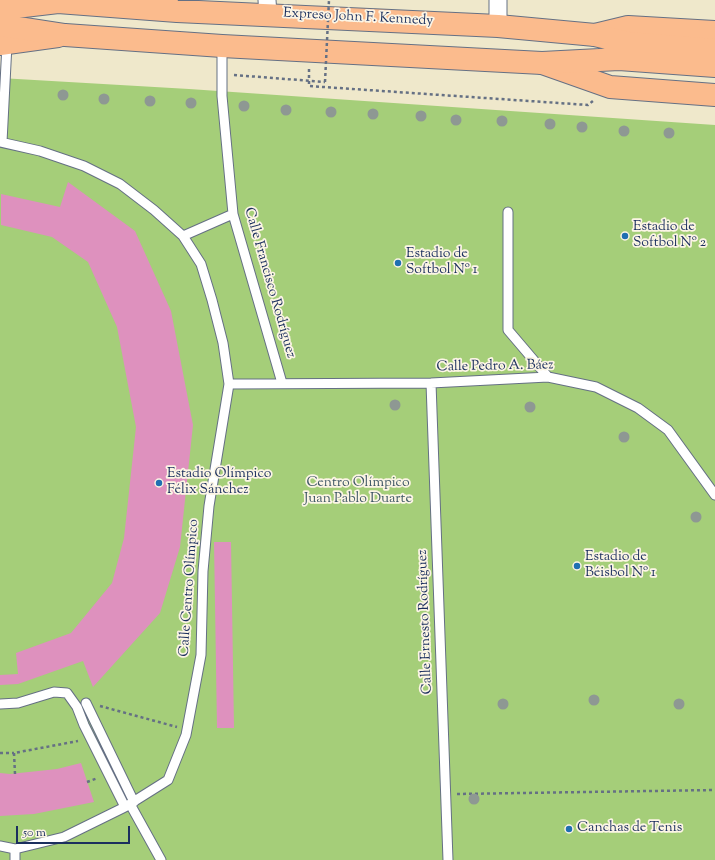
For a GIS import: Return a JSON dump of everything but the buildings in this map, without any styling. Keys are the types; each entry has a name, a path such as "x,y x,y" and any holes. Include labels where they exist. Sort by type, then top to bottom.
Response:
{"main road":[{"name":"Expreso John F. Kennedy","path":"0,6 24,6 55,1 267,7 596,35 628,43 715,50"},
{"path":"596,35 628,28 715,32"},
{"path":"2,38 65,35 222,46 542,63 619,59 715,66"},
{"path":"542,63 610,87 715,95"}],"street":[{"path":"498,0 498,26"}],"lane":[{"path":"1,142 2,38"},
{"name":"Calle Francisco Rodríguez","path":"222,46 222,96 233,214 282,383"},
{"name":"Calle Centro Olímpico","path":"0,846 15,849 64,837 130,804 168,780 187,729 201,655 203,571 209,506 229,384 223,343 201,264 182,236 120,184 84,166 40,151 1,142"},
{"path":"508,212 508,330 548,377"},
{"path":"182,236 233,214"},
{"name":"Calle Pedro A. Báez","path":"229,384 431,383 548,377 596,387 638,408 668,430 715,495"},
{"name":"Calle Ernesto Rodríguez","path":"431,383 436,476 448,860"},
{"path":"0,704 18,703 54,692 67,693 77,707 84,725 161,860"},
{"path":"86,703 130,804"},
{"path":"15,849 15,860"}],"path":[{"path":"223,75 325,82 329,0"},
{"path":"308,81 309,86 588,105 610,87"},
{"path":"86,703 187,729"},
{"path":"0,753 14,753 84,740"},
{"path":"14,753 15,774"},
{"path":"446,794 715,790"}],"green space":[{"name":"Centro Olímpico Juan Pablo Duarte","path":"0,78 189,89 715,125 715,860 0,860"}],"place":[{"name":"Estadio de Softbol Nº 2","path":"625,236"},
{"name":"Estadio de Softbol Nº 1","path":"398,263"},
{"name":"Estadio Olímpico Félix Sánchez","path":"159,483"},
{"name":"Estadio de Béisbol Nº 1","path":"577,566"},
{"name":"Canchas de Tenis","path":"569,829"}]}
